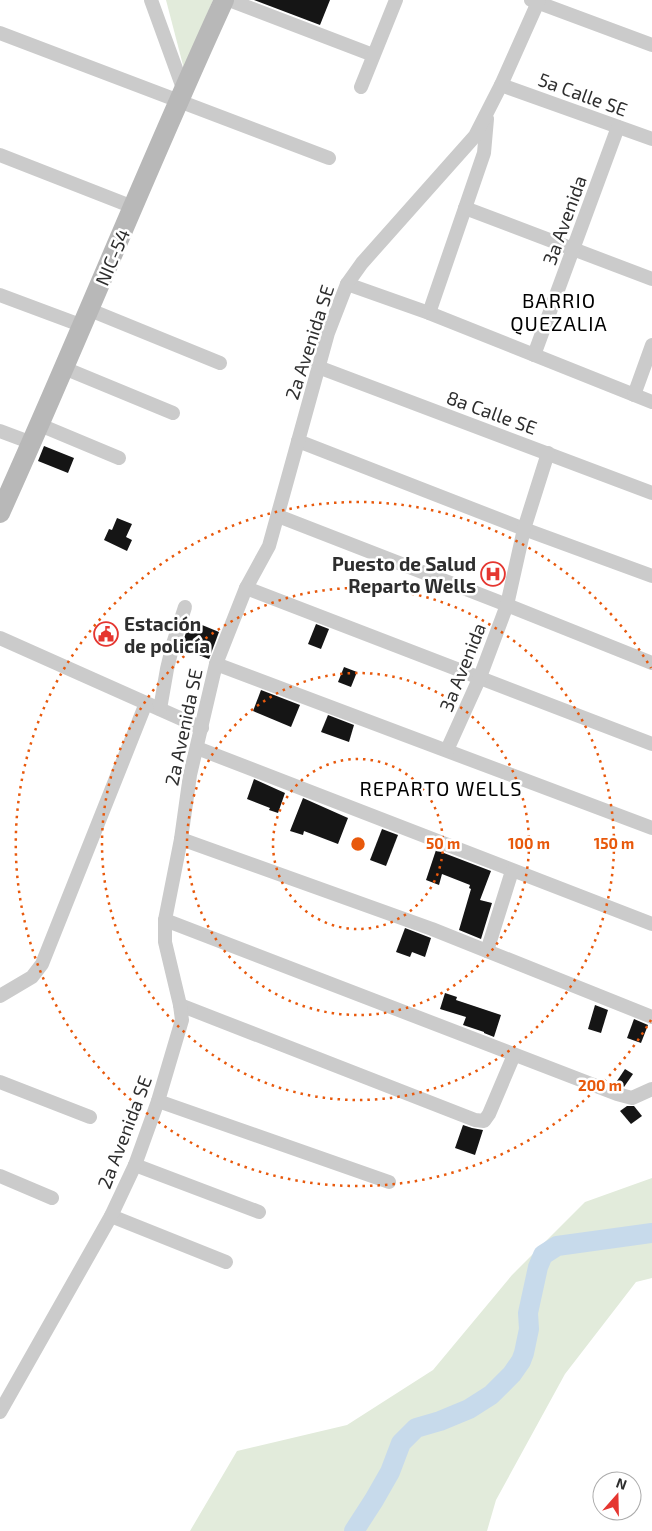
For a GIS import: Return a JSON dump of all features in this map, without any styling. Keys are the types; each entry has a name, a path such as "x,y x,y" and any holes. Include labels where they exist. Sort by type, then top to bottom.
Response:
{"main road":[{"name":"NIC-54","path":"0,514 224,0"}],"street":[{"path":"151,0 181,95"},
{"path":"229,0 374,55"},
{"path":"362,87 396,0"},
{"path":"536,1 652,45"},
{"name":"2a Avenida SE","path":"0,1412 111,1216 135,1165 158,1102 179,1035 182,1020 165,942 165,920 181,839 190,775 216,664 246,588 269,546 318,367 346,284 387,234 475,136 502,85 536,1"},
{"path":"0,33 181,95 329,158"},
{"name":"5a Calle SE","path":"502,85 652,139"},
{"path":"429,313 484,153 487,114"},
{"name":"3a Avenida","path":"534,355 618,127"},
{"path":"0,155 133,207"},
{"path":"465,208 652,279"},
{"path":"346,284 429,313 652,402"},
{"path":"0,295 86,318 220,363"},
{"path":"634,395 652,344"},
{"name":"8a Calle SE","path":"318,367 652,493"},
{"path":"64,368 174,413"},
{"path":"40,425 119,458"},
{"path":"0,431 32,443"},
{"path":"298,441 524,529 652,576"},
{"name":"3a Avenida","path":"447,750 480,677 507,605 524,529 548,453"},
{"path":"278,516 652,663"},
{"path":"246,588 652,744"},
{"path":"160,709 172,644 185,607"},
{"path":"0,638 202,728"},
{"path":"216,664 652,828"},
{"path":"0,996 32,977 42,964 146,703"},
{"path":"197,748 652,924"},
{"path":"181,839 432,929 652,1017"},
{"path":"487,951 512,871"},
{"path":"165,920 617,1094 632,1098 652,1089"},
{"path":"180,1005 476,1120 484,1121 489,1114 514,1055"},
{"path":"0,1082 90,1117"},
{"path":"158,1102 389,1182"},
{"path":"135,1165 259,1212"},
{"path":"0,1176 52,1198"},
{"path":"111,1216 226,1262"}],"green space":[{"path":"166,0 213,0 184,69"},
{"path":"652,1178 652,1278 636,1282 565,1374 496,1500 487,1531 190,1531 237,1451 347,1425 433,1370 512,1275 585,1202"}],"building":[{"path":"254,0 330,0 320,25"},
{"path":"44,446 74,458 68,473 38,461"},
{"path":"117,518 132,524 126,537 132,540 127,551 104,540 109,529 112,530"},
{"path":"190,620 219,632 209,659 181,648"},
{"path":"316,624 329,629 321,649 308,644"},
{"path":"344,667 357,672 351,687 338,682"},
{"path":"261,690 300,705 291,727 253,711"},
{"path":"328,715 354,725 349,742 321,732"},
{"path":"254,779 285,793 278,813 247,799"},
{"path":"303,798 348,818 338,844 304,831 303,835 290,831"},
{"path":"382,829 398,835 386,866 370,860"},
{"path":"436,850 491,871 480,900 492,903 481,939 459,930 471,889 469,888 470,885 442,874 439,885 426,880"},
{"path":"405,928 431,938 425,957 412,952 410,957 396,952"},
{"path":"445,993 457,997 456,1000 501,1015 494,1037 463,1025 466,1017 440,1009"},
{"path":"595,1005 608,1010 601,1033 588,1029"},
{"path":"634,1019 648,1025 641,1043 627,1038"},
{"path":"625,1069 633,1074 624,1087 617,1081"},
{"path":"627,1106 634,1106 642,1116 631,1124 620,1111"},
{"path":"463,1125 483,1130 475,1155 455,1148"}],"waterway":[{"path":"354,1531 390,1472 401,1443 416,1428 440,1421 469,1409 491,1395 512,1374 521,1361 529,1329 528,1313 538,1267 543,1255 557,1246 652,1233"}],"place":[{"name":"Puesto de Salud Reparto Wells","path":"493,574"},
{"name":"Estación de policía","path":"106,634"}],"district":[{"name":"BARRIO QUEZALIA","path":"559,312"},
{"name":"REPARTO WELLS","path":"441,788"}]}
